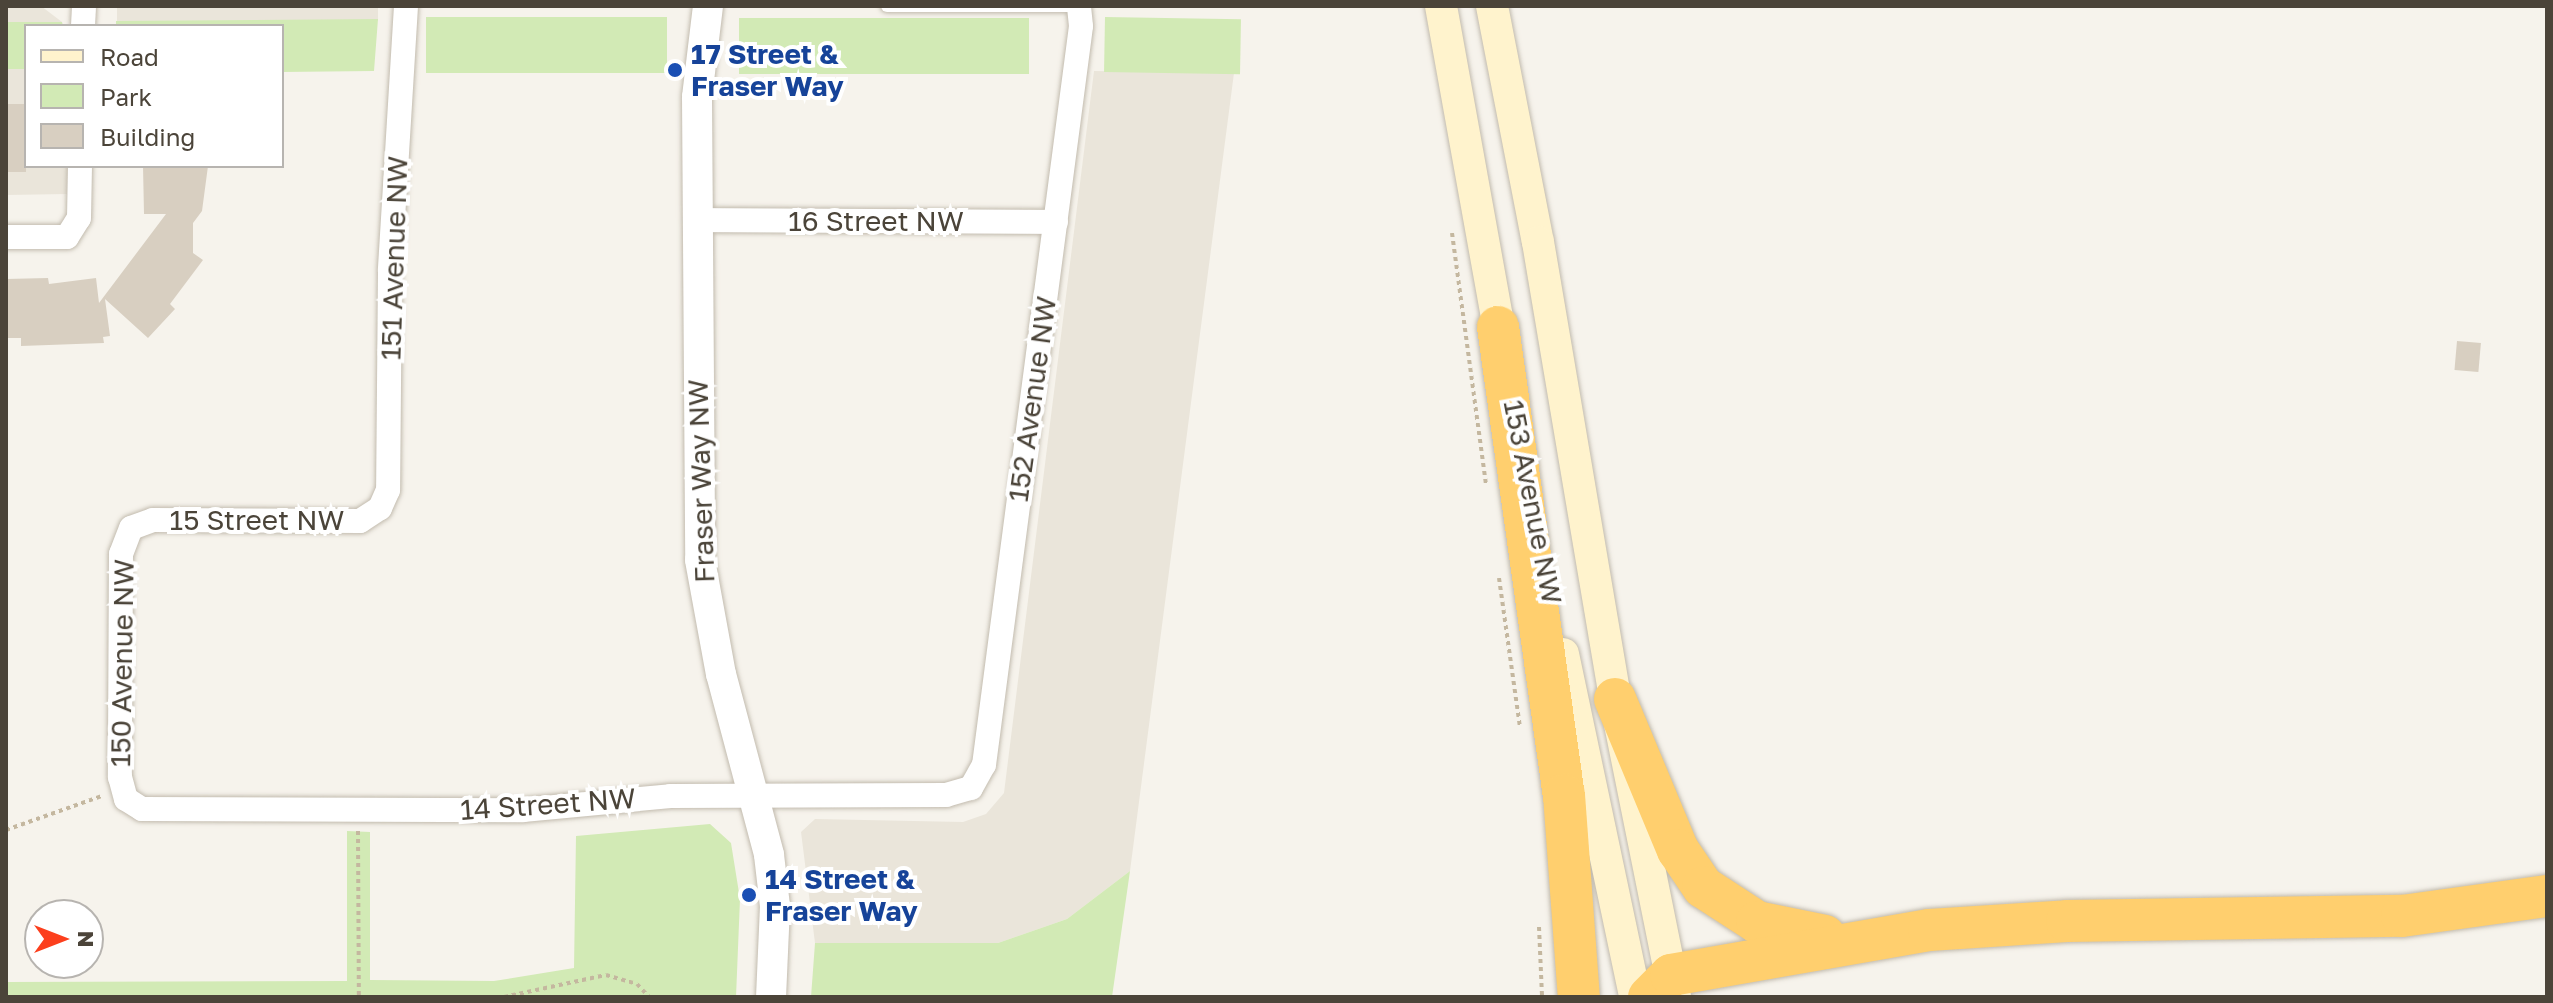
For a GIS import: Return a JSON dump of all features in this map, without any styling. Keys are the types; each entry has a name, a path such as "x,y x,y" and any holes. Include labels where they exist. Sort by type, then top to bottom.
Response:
{"highway":[{"path":"1498,327 1564,795 1579,997"},
{"path":"1615,699 1678,850 1703,887 1757,922 1854,941"},
{"path":"1665,990 1854,941 1929,930 2067,921 2402,916 2547,896"}],"main road":[{"name":"153 Avenue NW","path":"1441,6 1498,327 1635,997"},
{"name":"153 Avenue NW","path":"1492,6 1538,242 1665,990"}],"street":[{"name":"151 Avenue NW","path":"380,508 389,477 390,271 406,6"},
{"name":"Fraser Way NW","path":"708,6 697,97 700,560 721,674 754,795 775,906 771,997"},
{"name":"152 Avenue NW","path":"971,788 984,765 1081,26 1079,6"},
{"path":"6,237 67,237 79,218 80,168"},
{"name":"16 Street NW","path":"696,220 1056,222"},
{"name":"15 Street NW","path":"131,528 153,520 350,522 380,508"},
{"name":"150 Avenue NW","path":"124,795 121,554 131,528"},
{"name":"14 Street NW","path":"124,795 153,811 523,810 635,798 946,795 971,788"}],"lane":[{"path":"887,6 1079,6"}],"path":[{"path":"1450,220 1487,492"},
{"path":"1498,576 1522,741"},
{"path":"6,830 124,795"},
{"path":"357,811 359,997"},
{"path":"1539,915 1542,997"},
{"path":"504,997 606,975 637,984 649,997"}],"shaded area":[{"path":"6,6 41,6 62,22 6,22"},
{"path":"117,6 378,6 378,21 117,21"},
{"path":"6,69 24,69 24,168 68,168 67,194 6,195"},
{"path":"1094,71 1234,73 1130,871 1067,919 998,943 815,943 801,832 815,819 963,822 986,814 1004,793"}],"green space":[{"path":"426,17 667,17 667,73 426,73"},
{"path":"1105,17 1241,19 1240,74 1104,72"},
{"path":"739,18 1029,18 1029,74 739,74"},
{"path":"378,19 374,71 284,72 284,24 116,24 116,21"},
{"path":"6,22 62,22 24,24 24,69 6,69"},
{"path":"710,824 731,843 740,899 736,997 6,997 6,982 347,981 347,831 370,832 370,980 494,981 574,968 576,836"},
{"path":"1130,871 1112,997 811,997 815,943 998,943 1067,919"}],"building":[{"path":"6,104 24,104 26,172 6,172"},
{"path":"143,168 208,168 202,211 193,223 193,253 203,260 170,304 175,309 148,338 105,299 110,336 103,337 104,343 21,346 21,338 6,338 6,279 48,278 49,284 96,278 99,303 166,214 144,214"},
{"path":"2457,341 2481,343 2478,372 2454,370"}],"place":[{"name":"17 Street & Fraser Way","path":"675,70"},
{"name":"14 Street & Fraser Way","path":"749,895"}]}
